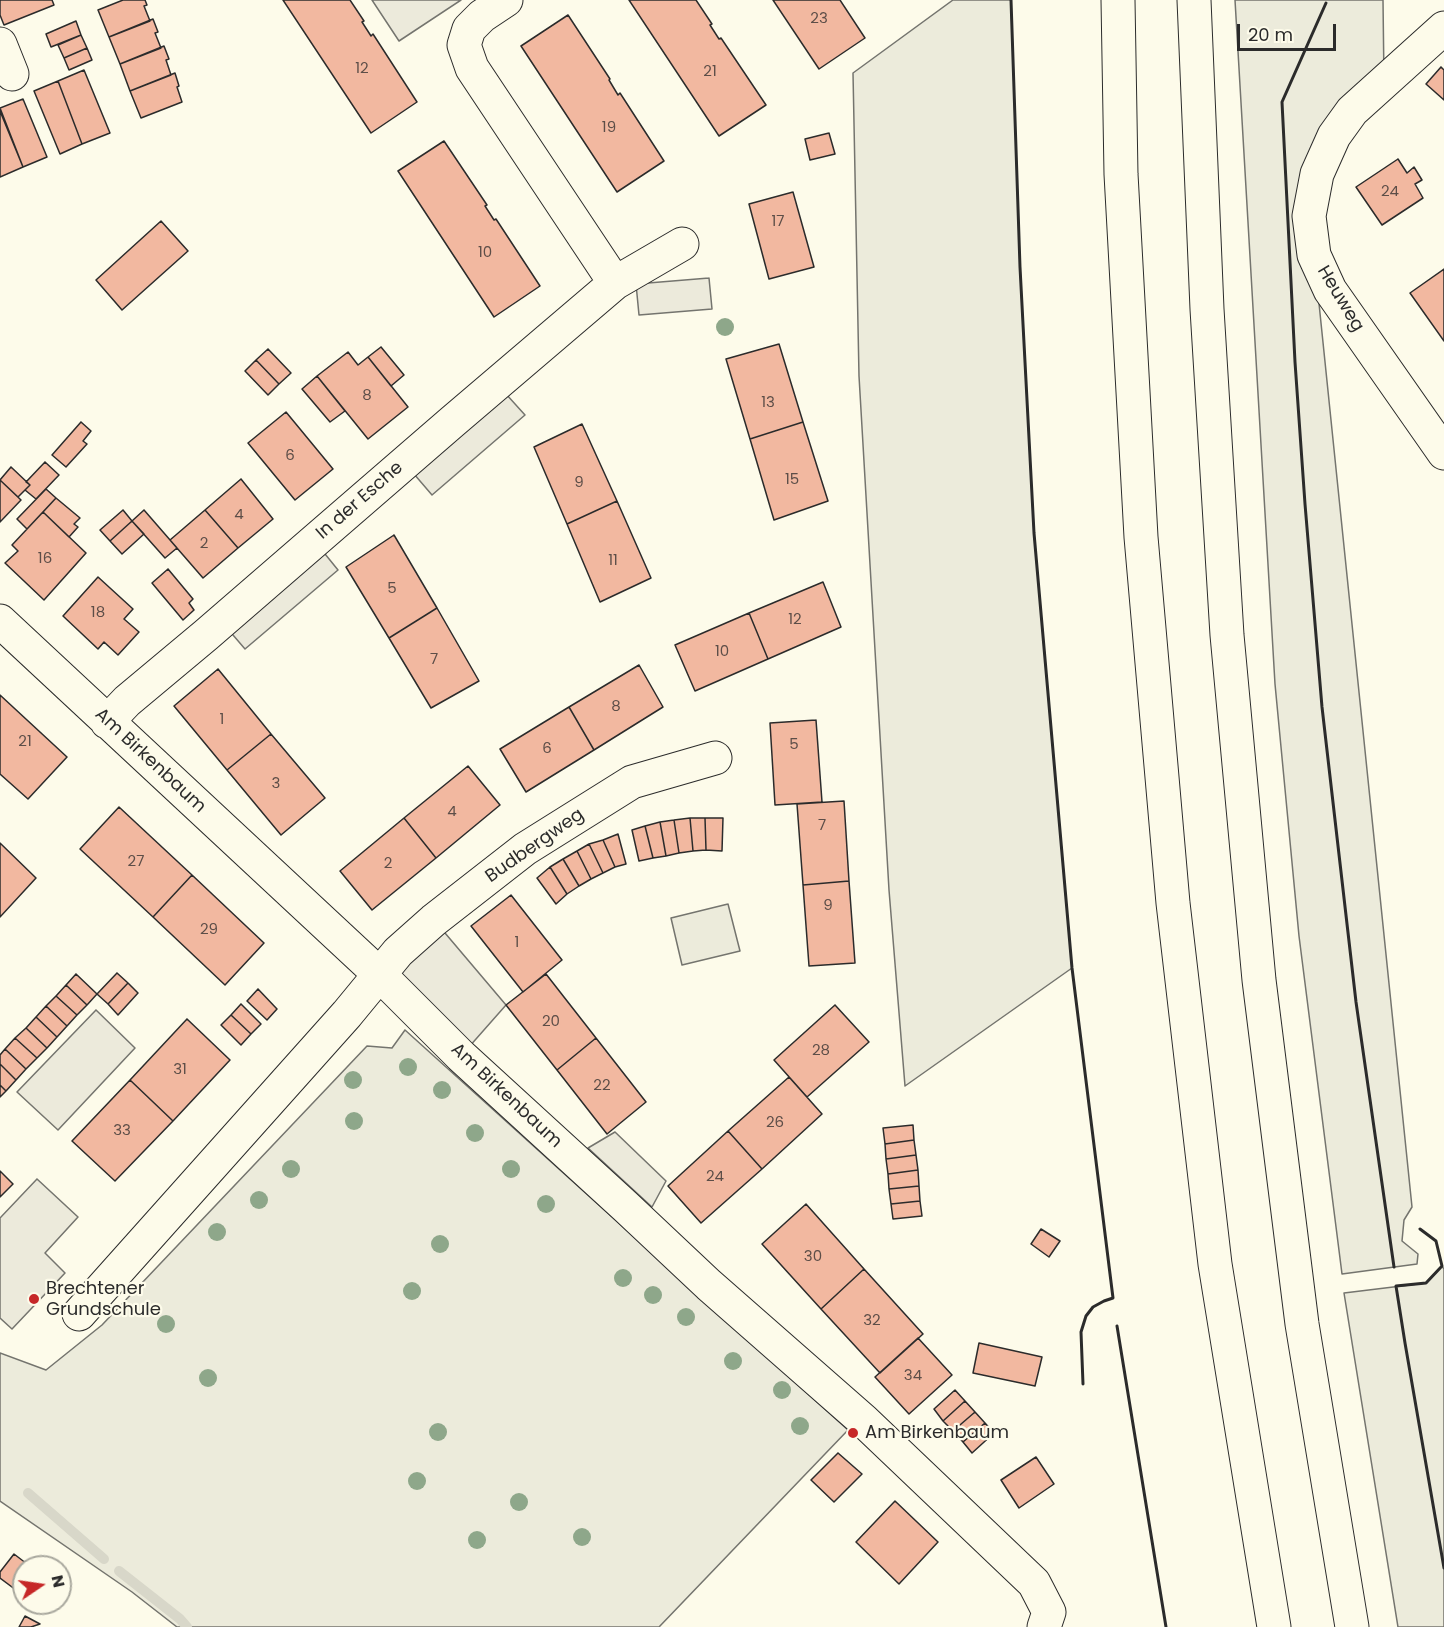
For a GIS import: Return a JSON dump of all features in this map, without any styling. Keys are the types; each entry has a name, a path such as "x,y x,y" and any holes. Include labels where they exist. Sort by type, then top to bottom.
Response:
{"main road":[{"path":"506,0 482,16 469,29 464,45 472,68 615,283"},
{"path":"1118,0 1121,174 1141,537 1173,903 1215,1264 1274,1627"},
{"path":"1194,0 1207,309 1227,635 1257,968 1302,1324 1352,1627"},
{"name":"Heuweg","path":"1444,28 1352,111 1334,136 1317,174 1309,216 1314,255 1330,290 1444,453"},
{"path":"0,44 12,74"},
{"name":"In der Esche","path":"107,722 127,701 615,283 682,244"},
{"name":"Am Birkenbaum","path":"0,621 379,975 461,1056 709,1285 864,1421 1034,1583 1046,1620"},
{"name":"Budbergweg","path":"379,975 398,952 434,920 525,849 632,782 715,758"},
{"path":"79,1314 339,1023 379,975"}],"shaded area":[{"path":"372,0 461,0 399,41"},
{"path":"953,0 1011,0 1020,267 1034,533 1072,968 905,1086 889,890 859,376 853,73"},
{"path":"1235,0 1383,0 1384,82 1334,136 1314,255 1412,1207 1404,1220 1402,1241 1418,1254 1417,1264 1342,1274 1299,936 1275,684"},
{"path":"709,278 712,309 639,315 636,284"},
{"path":"506,394 525,415 432,495 414,474"},
{"path":"321,549 338,570 245,649 227,628"},
{"path":"728,904 740,951 682,965 671,918"},
{"path":"434,920 506,1005 461,1056 379,974"},
{"path":"96,1010 135,1048 58,1130 17,1092"},
{"path":"405,1030 848,1430 659,1627 177,1627 132,1592 0,1501 0,1353 46,1370 102,1325 367,1046 392,1048"},
{"path":"615,1132 666,1181 652,1207 588,1148"},
{"path":"37,1179 78,1217 45,1253 65,1273 12,1329 0,1318 0,1218"},
{"path":"1442,1266 1444,1269 1444,1627 1398,1627 1344,1293 1426,1283"}],"building":[{"path":"0,0 52,0 54,5 4,25 0,15"},
{"path":"123,0 145,0 147,5 144,6 150,21 109,37 98,10"},
{"path":"283,0 350,0 371,36 373,34 417,102 371,133"},
{"path":"629,0 696,0 719,39 721,38 766,105 719,136"},
{"path":"773,0 840,0 865,38 819,69"},
{"path":"568,15 618,95 620,93 664,161 617,192 521,46"},
{"path":"153,19 161,48 120,64 109,37"},
{"path":"76,21 81,35 51,47 46,34"},
{"path":"81,35 87,48 64,58 58,45"},
{"path":"164,46 169,59 166,60 171,75 130,91 120,64"},
{"path":"87,48 92,60 69,70 64,58"},
{"path":"1441,67 1444,70 1444,100 1426,84"},
{"path":"84,70 110,133 82,144 58,81"},
{"path":"175,73 182,102 141,118 130,91"},
{"path":"58,81 82,144 60,154 34,91"},
{"path":"23,99 47,157 23,167 0,108"},
{"path":"0,111 23,167 0,177"},
{"path":"829,133 835,154 810,160 805,139"},
{"path":"444,141 487,205 485,206 494,220 496,219 540,286 494,317 398,171"},
{"path":"1398,159 1407,173 1414,167 1422,180 1415,184 1423,198 1382,225 1356,187"},
{"path":"793,192 814,267 769,279 749,204"},
{"path":"161,221 188,251 122,310 96,280"},
{"path":"1444,269 1444,341 1410,293"},
{"path":"779,344 803,422 750,439 726,359"},
{"path":"381,347 404,375 391,386 368,357"},
{"path":"268,349 291,373 279,384 256,360"},
{"path":"348,352 358,365 368,357 408,407 368,439 317,376"},
{"path":"256,360 279,384 268,395 245,371"},
{"path":"317,376 345,411 330,422 302,389"},
{"path":"286,412 333,469 295,500 248,443"},
{"path":"81,422 91,431 83,441 87,444 66,467 52,455"},
{"path":"803,422 828,501 774,520 750,439"},
{"path":"582,424 617,501 567,524 534,447"},
{"path":"45,462 59,475 36,499 25,490 30,485 26,482"},
{"path":"11,467 30,485 18,497 0,480"},
{"path":"241,479 273,519 238,548 205,510"},
{"path":"0,480 21,500 0,522"},
{"path":"46,489 56,498 27,529 17,519"},
{"path":"56,498 80,518 74,524 78,527 69,537 43,512"},
{"path":"617,501 651,578 600,602 567,524"},
{"path":"123,510 132,521 110,541 100,530"},
{"path":"144,510 177,548 165,558 132,521"},
{"path":"205,510 238,548 203,578 170,540"},
{"path":"43,512 86,553 44,600 5,563 18,551 12,545"},
{"path":"132,521 144,534 122,554 110,541"},
{"path":"394,535 437,608 389,638 346,567"},
{"path":"168,569 193,599 189,603 194,610 183,620 152,583"},
{"path":"98,577 133,609 124,619 139,632 118,655 104,642 98,649 63,616"},
{"path":"823,582 841,627 768,659 749,613"},
{"path":"437,608 479,681 431,708 389,638"},
{"path":"749,613 768,659 695,691 675,645"},
{"path":"639,665 663,707 594,750 569,707"},
{"path":"218,669 271,734 227,770 174,706"},
{"path":"0,695 67,757 28,799 0,774"},
{"path":"569,707 594,750 526,792 500,749"},
{"path":"816,720 822,802 775,805 770,723"},
{"path":"271,734 325,798 281,835 227,770"},
{"path":"468,766 500,805 436,858 404,818"},
{"path":"844,801 849,881 803,885 797,804"},
{"path":"119,807 192,875 153,917 80,849"},
{"path":"404,818 436,858 372,910 340,871"},
{"path":"690,818 693,851 679,853 674,820"},
{"path":"690,818 705,818 706,850 693,851"},
{"path":"705,818 723,818 722,851 706,850"},
{"path":"674,820 679,853 666,856 660,822"},
{"path":"660,822 666,856 653,858 645,826"},
{"path":"645,826 653,858 639,861 632,830"},
{"path":"618,834 626,864 615,867 603,840"},
{"path":"603,840 615,867 603,873 589,844"},
{"path":"0,843 36,878 0,917"},
{"path":"589,844 603,873 591,879 577,851"},
{"path":"577,851 591,879 579,886 563,859"},
{"path":"563,859 579,886 567,894 550,867"},
{"path":"550,867 567,894 556,904 537,878"},
{"path":"192,875 264,943 225,985 153,917"},
{"path":"849,881 855,963 809,966 803,885"},
{"path":"511,895 562,960 523,992 471,926"},
{"path":"117,973 128,983 108,1004 97,994"},
{"path":"76,974 97,994 87,1005 66,985"},
{"path":"546,974 596,1038 557,1070 506,1005"},
{"path":"128,983 138,993 118,1015 108,1004"},
{"path":"66,985 87,1005 77,1015 56,996"},
{"path":"258,989 277,1009 267,1020 247,1001"},
{"path":"56,996 77,1015 67,1026 46,1006"},
{"path":"241,1004 261,1024 251,1034 231,1015"},
{"path":"835,1005 869,1042 807,1097 774,1060"},
{"path":"46,1006 67,1026 57,1037 36,1017"},
{"path":"231,1015 251,1034 241,1045 221,1025"},
{"path":"36,1017 57,1037 47,1048 26,1028"},
{"path":"187,1019 230,1060 173,1121 130,1080"},
{"path":"26,1028 47,1048 37,1058 15,1038"},
{"path":"15,1038 37,1058 26,1069 5,1049"},
{"path":"596,1038 646,1102 607,1134 557,1070"},
{"path":"5,1049 26,1069 16,1080 0,1064 0,1055"},
{"path":"0,1064 16,1080 6,1091 0,1085"},
{"path":"789,1077 822,1114 762,1169 728,1131"},
{"path":"130,1080 173,1121 115,1181 72,1141"},
{"path":"0,1085 6,1091 0,1097"},
{"path":"913,1125 914,1140 885,1144 883,1128"},
{"path":"728,1131 762,1169 701,1223 668,1186"},
{"path":"914,1140 916,1155 886,1159 885,1144"},
{"path":"916,1155 918,1170 888,1174 886,1159"},
{"path":"918,1170 919,1186 889,1189 888,1174"},
{"path":"0,1171 13,1184 0,1197"},
{"path":"919,1186 920,1201 891,1204 889,1189"},
{"path":"920,1201 922,1216 893,1219 891,1204"},
{"path":"806,1204 864,1269 821,1309 762,1244"},
{"path":"1041,1229 1060,1241 1049,1257 1031,1244"},
{"path":"864,1269 923,1334 880,1373 821,1309"},
{"path":"918,1338 952,1375 909,1414 875,1377"},
{"path":"979,1343 1042,1357 1035,1386 973,1373"},
{"path":"955,1390 965,1401 943,1421 934,1409"},
{"path":"965,1401 975,1412 953,1431 943,1421"},
{"path":"975,1412 985,1423 963,1442 953,1431"},
{"path":"985,1423 994,1433 972,1453 963,1442"},
{"path":"838,1453 862,1474 834,1502 811,1480"},
{"path":"1036,1457 1054,1484 1019,1508 1001,1480"},
{"path":"895,1501 938,1542 899,1584 856,1542"},
{"path":"12,1557 12,1587 0,1578 0,1572"},
{"path":"25,1616 40,1624 19,1627"}],"waterway":[{"path":"28,1493 104,1559"},
{"path":"119,1571 187,1627"}],"wall":[{"path":"1011,0 1020,267 1034,533 1072,968 1113,1298 1093,1307 1086,1316 1081,1332 1083,1384"},
{"path":"1326,3 1282,102 1295,362 1322,707 1356,1002 1394,1267"},
{"path":"1420,1229 1436,1241 1442,1266 1426,1283 1396,1286 1444,1568"},
{"path":"1117,1326 1166,1627"}],"place":[{"name":"Brechtener Grundschule","path":"34,1299"},
{"name":"Am Birkenbaum","path":"853,1433"}]}
